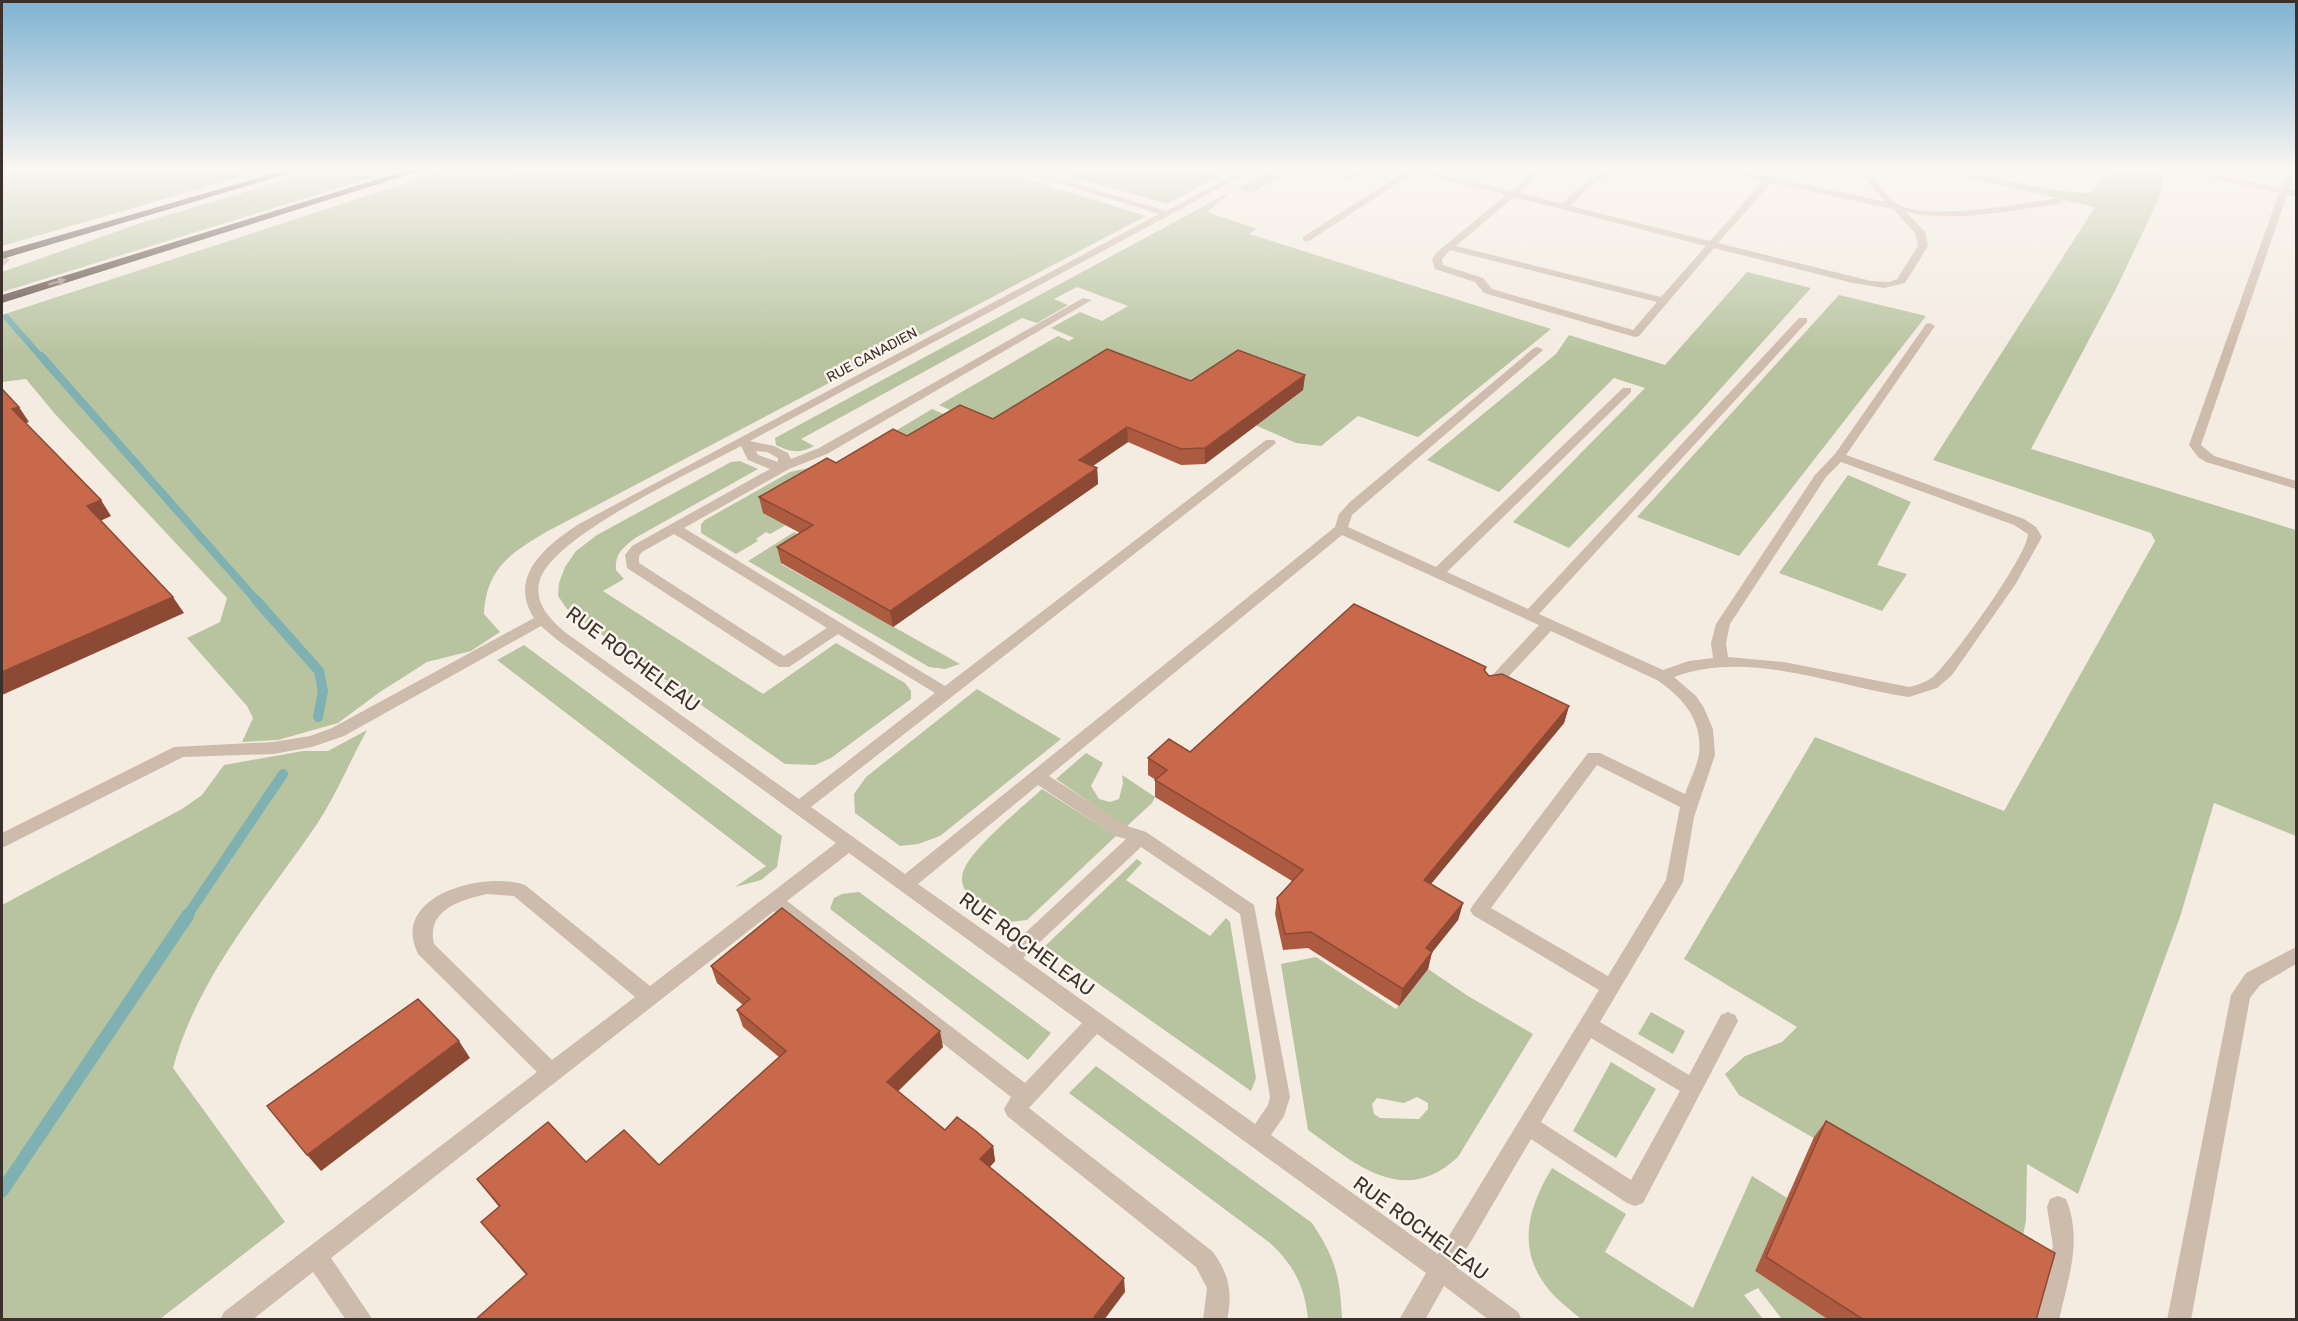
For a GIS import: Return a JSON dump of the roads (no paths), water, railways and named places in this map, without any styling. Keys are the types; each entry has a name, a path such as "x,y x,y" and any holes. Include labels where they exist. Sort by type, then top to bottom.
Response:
{"highway":[{"path":"2,257 94,230"},
{"path":"2,299 225,230"}],"street":[{"name":"RUE CANADIEN","path":"531,593 535,575 543,561 566,538 596,519 745,444 1139,230"},
{"path":"1306,239 1320,230"},
{"path":"1469,230 1437,259 1438,267 1479,280 1488,291 1635,334 1725,230"},
{"path":"1655,230 1853,280 1887,285 1896,284 1901,280 1923,246 1918,230"},
{"path":"2271,230 2195,444 2202,454 2210,459 2296,485"},
{"path":"1449,247 1663,301"},
{"path":"2,257 5,260 2,264"},
{"path":"837,628 784,663 632,565 632,555 637,549 674,528 785,466 813,456 1087,300"},
{"path":"1530,615 1803,320"},
{"path":"1722,662 1717,648 1723,624 1821,475 1839,458 1930,326"},
{"path":"905,884 1341,529 1346,514 1355,505 1538,350"},
{"path":"1438,573 1627,390"},
{"path":"799,808 1270,443"},
{"path":"745,444 752,458 764,465 785,466"},
{"path":"1662,676 1676,668 1722,662 1781,668 1909,692 1926,689 1946,673 2016,573 2032,546 2035,538 2034,532 2019,522 1839,458"},
{"path":"674,528 946,693"},
{"path":"1341,529 1662,676 1689,696 1706,730 1707,755 1682,830 1682,847 1674,882 1411,1320"},
{"name":"RUE ROCHELEAU","path":"531,593 539,614 561,636 1510,1320"},
{"path":"2,841 180,751 273,748 312,741 338,732 543,619"},
{"path":"1490,687 1549,624"},
{"path":"1612,988 1479,910 1594,757 1690,804"},
{"path":"1037,776 1121,831 1140,837 1248,910 1280,1097 1277,1109 1258,1137"},
{"path":"1010,959 1140,837"},
{"path":"232,1320 849,843"},
{"path":"550,1073 425,948 420,938 422,923 436,907 458,894 481,886 508,886 519,890 650,997"},
{"path":"774,901 1026,1096"},
{"path":"2179,1320 2241,995 2253,979 2296,955"},
{"path":"1096,1021 1014,1109 1204,1259 1214,1270 1220,1287 1215,1320"},
{"path":"1529,1126 1635,1195 1728,1021"},
{"path":"1589,1026 1693,1088"},
{"path":"2047,1320 2064,1246 2058,1207"},
{"path":"315,1255 361,1320"}],"waterway":[{"path":"6,317 42,358"},
{"path":"41,356 258,602"},
{"path":"256,600 319,671 323,691 318,717"},
{"path":"187,916 283,774"},
{"path":"2,1191 188,915"}]}
